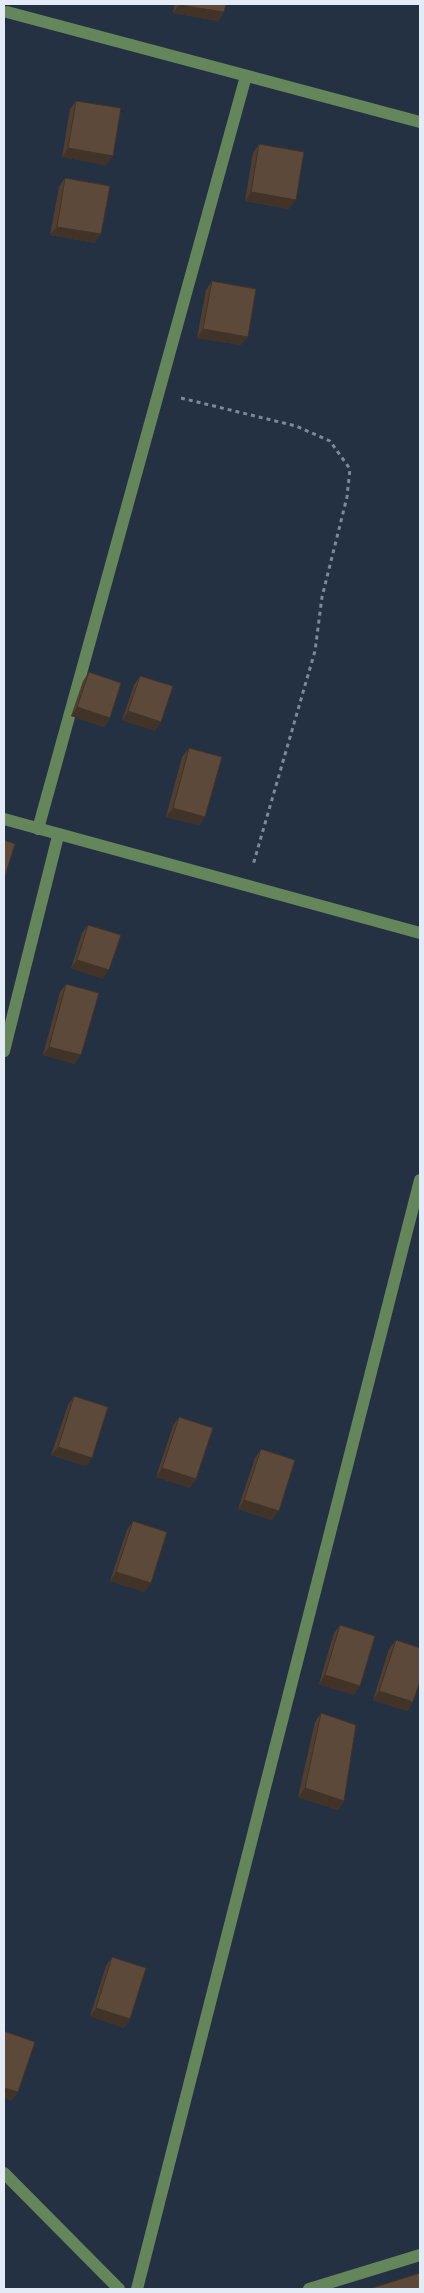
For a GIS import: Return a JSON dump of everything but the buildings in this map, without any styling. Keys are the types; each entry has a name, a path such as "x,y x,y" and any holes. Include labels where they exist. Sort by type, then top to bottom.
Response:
{"street":[{"path":"8,10 420,122"},
{"path":"38,829 246,76"},
{"path":"4,820 420,933"},
{"path":"4,1051 58,836"},
{"path":"137,2289 420,1180"},
{"path":"4,2173 119,2289"},
{"path":"309,2289 420,2255"}],"path":[{"path":"158,393 296,426 330,441 350,469 347,497 322,596 315,651 247,886"}]}
